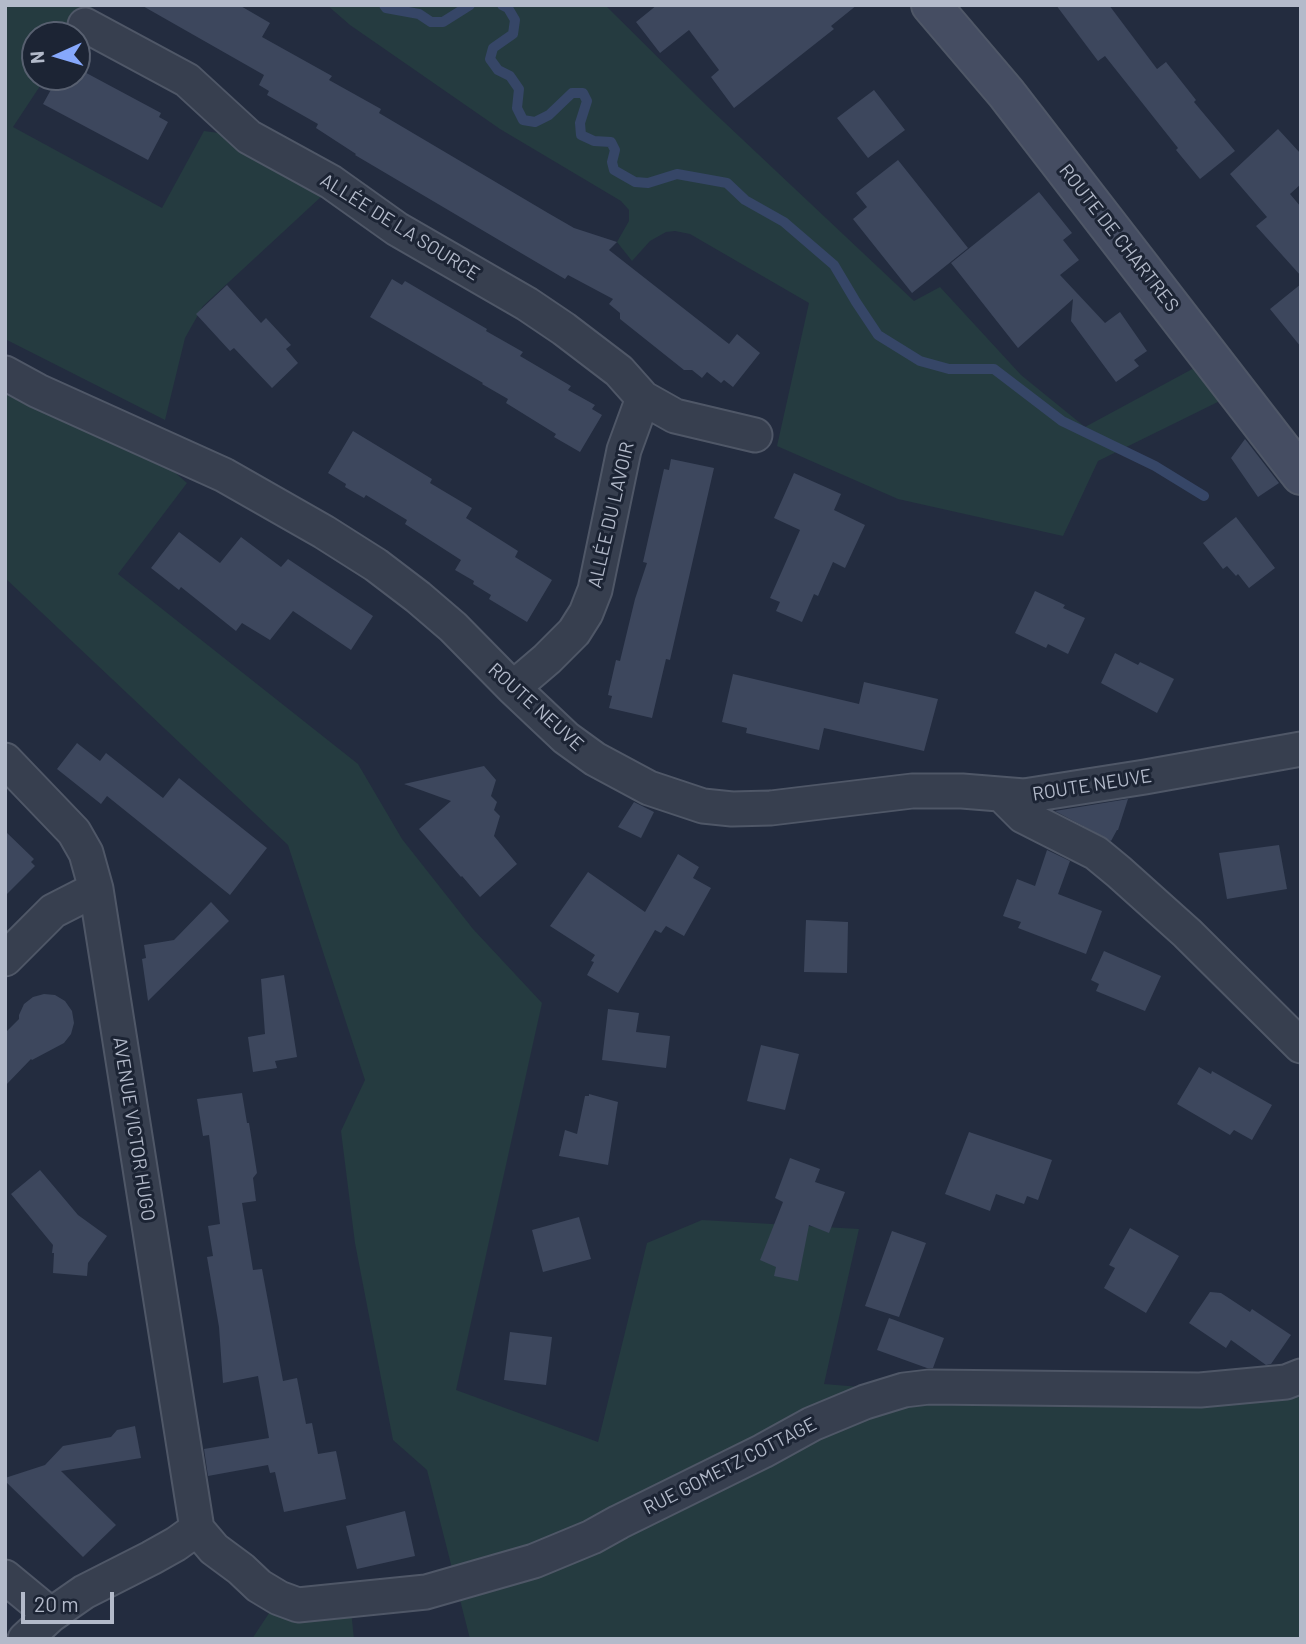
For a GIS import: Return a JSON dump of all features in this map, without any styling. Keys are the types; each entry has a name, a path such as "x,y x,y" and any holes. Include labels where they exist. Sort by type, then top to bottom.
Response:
{"main road":[{"name":"ROUTE DE CHARTRES","path":"931,5 1015,103 1301,475"},
{"name":"ROUTE DE CHARTRES","path":"962,5 984,33 1027,75 1161,261 1301,437"}],"street":[{"name":"ALLÉE DE LA SOURCE","path":"91,28 187,80 249,137 331,182 397,229 564,329 619,371 643,398 675,416 755,435"},
{"name":"ROUTE NEUVE","path":"5,373 38,391 224,475 324,531 418,597 453,627 566,738 595,759 649,788 704,806 732,809 771,808 912,791 962,791 1024,796 1145,778 1301,748"},
{"name":"ALLÉE DU LAVOIR","path":"513,688 574,632 586,613 595,590 624,450 643,398"},
{"name":"AVENUE VICTOR HUGO","path":"5,760 74,832 86,853 96,889 197,1529"},
{"path":"1003,796 1023,816 1096,853 1119,872 1187,933 1301,1046"},
{"path":"5,959 53,911 96,889"},
{"name":"RUE GOMETZ COTTAGE","path":"197,1529 214,1549 259,1586 298,1605 426,1592 534,1561 592,1537 764,1451 813,1423 904,1390 929,1387 1200,1390 1286,1382 1301,1376"},
{"path":"24,1639 51,1615 84,1592 151,1558 197,1529"},
{"path":"5,1577 51,1615"}],"green space":[{"path":"5,5 94,5 83,21 21,21 21,91 37,91 13,127 162,208 204,131 249,137 323,195 203,306 185,338 165,420 5,339"},
{"path":"327,5 605,5 707,106 914,301 940,287 1021,375 1085,427 1209,360 1234,394 1098,461 1063,536 898,499 777,446 809,303 690,234 666,232 650,241 632,261 617,242 629,221 629,210 621,201 500,129 350,25"},
{"path":"5,380 150,451 187,483 118,574 358,764 402,839 473,929 542,1003 456,1390 598,1442 647,1243 702,1220 859,1229 824,1384 1041,1402 1301,1383 1301,1639 470,1639 427,1470 393,1440 355,1243 341,1131 365,1080 288,845 5,578"},
{"path":"279,1598 350,1601 354,1639 252,1639"}],"building":[{"path":"141,5 239,5 270,23 262,37 332,76 329,80 381,109 379,113 548,213 574,228 617,242 609,250 729,344 737,334 760,353 733,387 724,380 721,383 707,372 702,378 692,370 684,370 620,319 620,313 609,304 613,299 568,275 565,279 355,155 316,128 318,124 267,95 269,91 259,85 264,75"},
{"path":"657,5 857,5 831,26 834,29 734,108 711,77 719,70 689,30 660,53 636,22"},
{"path":"1056,5 1109,5 1157,69 1166,62 1196,100 1194,102 1235,151 1200,179 1105,56 1098,61"},
{"path":"91,76 161,113 159,117 168,122 148,160 43,104 50,91 91,91"},
{"path":"874,90 905,130 868,158 837,118"},
{"path":"1278,129 1301,154 1301,184 1290,194 1301,207 1301,276 1256,226 1267,217 1230,174"},
{"path":"898,160 968,248 912,293 853,219 867,207 856,193"},
{"path":"1039,192 1072,233 1063,240 1079,260 1060,275 1105,323 1120,312 1147,351 1134,360 1139,366 1116,382 1071,321 1073,299 1018,348 951,263"},
{"path":"392,279 402,285 405,281 487,329 486,331 523,352 520,356 571,386 568,390 595,405 592,409 602,415 580,452 506,403 508,399 370,317"},
{"path":"1301,284 1301,347 1270,309"},
{"path":"227,285 261,323 266,318 291,345 286,349 298,363 272,388 234,348 230,351 196,314"},
{"path":"353,431 432,479 430,483 472,508 466,518 518,551 515,557 552,580 527,622 489,599 491,595 455,570 461,560 405,524 407,520 366,495 364,498 345,487 346,484 328,473"},
{"path":"1245,439 1279,483 1258,497 1231,458"},
{"path":"671,459 714,468 670,660 666,659 652,718 609,708 612,696 608,695 616,660 620,661 647,563 643,562 664,469 669,470"},
{"path":"794,473 841,494 834,510 865,525 845,568 833,562 818,596 814,594 802,622 776,611 780,602 770,598 800,530 774,518"},
{"path":"1236,517 1275,568 1249,588 1238,574 1236,576 1227,566 1223,569 1203,543"},
{"path":"179,532 220,563 241,537 281,567 288,559 373,616 351,650 293,611 270,640 242,623 236,631 181,587 179,590 151,568"},
{"path":"1035,591 1085,618 1068,654 1048,644 1046,648 1015,633"},
{"path":"1115,653 1174,679 1157,713 1101,683"},
{"path":"733,674 859,704 864,682 938,699 924,751 824,728 819,750 746,733 747,728 722,722"},
{"path":"77,743 100,761 106,753 163,798 179,778 267,848 230,895 107,796 101,804 57,769"},
{"path":"484,766 496,780 491,796 497,802 494,810 500,816 494,836 517,864 480,897 419,829 451,801 404,784"},
{"path":"1128,799 1118,830 1111,841 1055,811"},
{"path":"634,802 654,812 641,838 618,827"},
{"path":"5,831 34,859 31,862 35,866 5,896"},
{"path":"1279,845 1287,889 1227,899 1219,853"},
{"path":"1047,850 1070,861 1058,894 1102,911 1086,954 1018,928 1021,922 1003,916 1017,879 1035,886"},
{"path":"678,854 699,867 693,878 711,888 684,936 666,926 661,933 655,930 618,993 587,975 595,955 550,926 588,872 645,912"},
{"path":"211,902 229,921 148,1001 142,959 146,958 144,945 174,940"},
{"path":"806,920 848,922 847,973 804,972"},
{"path":"1104,951 1161,976 1145,1011 1096,991 1099,984 1091,980"},
{"path":"284,975 297,1057 275,1061 277,1068 253,1072 248,1037 265,1034 261,979"},
{"path":"55,995 65,1001 72,1011 74,1023 71,1034 64,1043 31,1059 5,1086 5,1033 19,1019 24,1004 33,997"},
{"path":"608,1009 639,1013 636,1032 670,1036 666,1068 602,1060"},
{"path":"761,1045 799,1054 785,1110 747,1101"},
{"path":"1199,1067 1211,1074 1212,1071 1272,1105 1252,1140 1234,1130 1230,1135 1177,1104"},
{"path":"242,1093 257,1173 253,1178 256,1201 242,1203 253,1270 262,1269 283,1381 297,1378 306,1424 312,1423 318,1454 336,1451 346,1499 284,1512 275,1472 270,1473 268,1465 208,1476 204,1449 269,1438 258,1376 223,1383 219,1327 207,1257 213,1256 208,1226 220,1224 209,1135 203,1136 197,1099"},
{"path":"589,1094 618,1102 608,1165 559,1156 565,1130 577,1134 585,1096"},
{"path":"969,1132 1052,1160 1038,1200 1027,1196 1024,1204 996,1194 990,1211 945,1194"},
{"path":"790,1158 820,1169 815,1182 845,1192 829,1233 809,1225 798,1281 774,1276 776,1267 760,1260 783,1202 775,1198"},
{"path":"40,1170 78,1215 107,1236 88,1263 87,1276 53,1273 53,1245 11,1194"},
{"path":"579,1217 591,1259 543,1272 532,1230"},
{"path":"1130,1228 1179,1256 1146,1313 1104,1288 1115,1268 1109,1265"},
{"path":"892,1231 926,1243 899,1317 865,1306"},
{"path":"1210,1292 1221,1293 1250,1312 1252,1309 1291,1335 1271,1364 1266,1365 1231,1340 1226,1348 1189,1323"},
{"path":"889,1318 944,1338 933,1368 877,1350"},
{"path":"510,1332 552,1337 546,1385 504,1380"},
{"path":"135,1426 141,1458 61,1471 116,1525 83,1557 5,1481 5,1478 45,1465 63,1446 111,1437 117,1430"},
{"path":"405,1511 415,1556 357,1569 346,1526"}],"waterway":[{"path":"384,5 386,8 419,14 431,22 443,22 470,5"},
{"path":"502,5 508,8 515,20 513,34 493,48 490,59 498,70 510,76 519,89 517,108 523,120 535,122 549,115 572,93 583,93 587,101 580,123 581,135 594,141 611,142 615,150 612,162 614,170 635,182 648,183 677,174 727,183 745,200 784,222 834,265 878,335 920,361 949,369 994,369 1062,421 1155,466 1204,496"}]}
